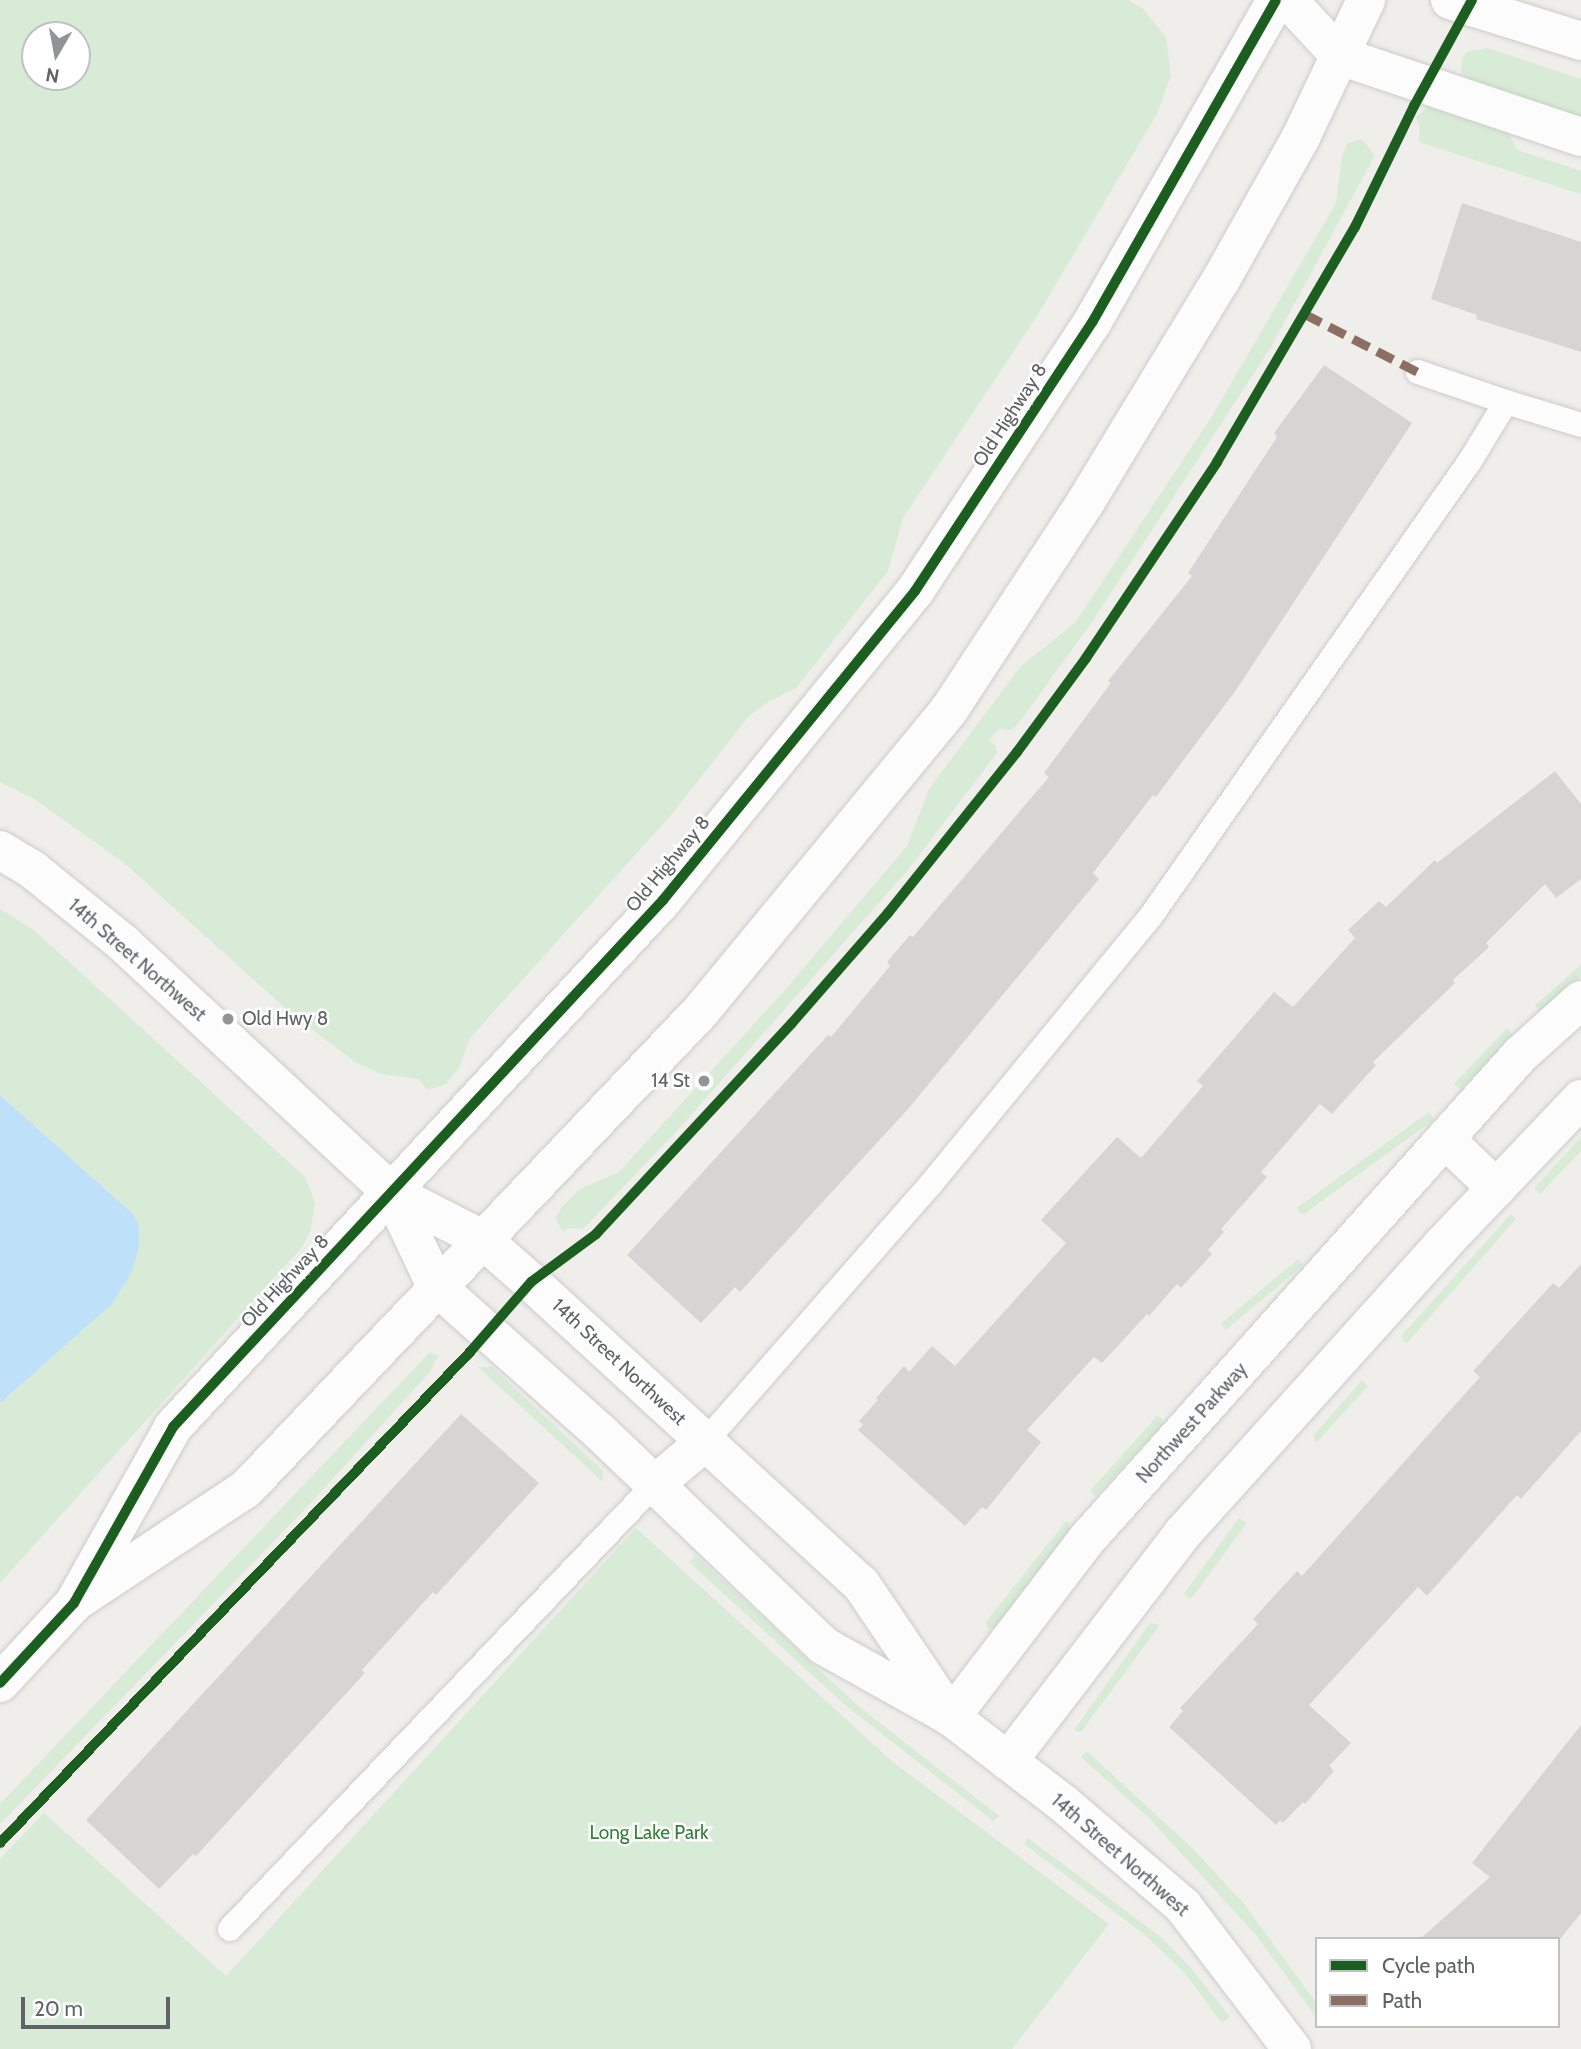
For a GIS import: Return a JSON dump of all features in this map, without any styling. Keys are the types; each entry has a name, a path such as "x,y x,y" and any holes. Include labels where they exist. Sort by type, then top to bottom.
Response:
{"street":[{"name":"Old Highway 8","path":"74,1603 173,1427 663,900 915,591 1093,321 1276,0"},
{"path":"1288,0 1340,56 1581,137"},
{"name":"Old Highway 8","path":"0,1682 74,1603 246,1489 436,1286 701,1011 949,710 1085,503 1222,278 1301,137 1366,0"},
{"path":"1450,0 1581,41"},
{"name":"14th Street Northwest","path":"0,850 33,870 123,943 392,1193 482,1239 861,1584 951,1717"},
{"name":"Northwest Parkway","path":"951,1717 1088,1538 1520,1055 1581,1000"},
{"path":"1008,1761 1183,1533 1496,1188 1581,1099"},
{"path":"1445,1139 1496,1188"},
{"name":"14th Street Northwest","path":"392,1193 436,1286 655,1484 824,1646 951,1717 1064,1804 1183,1906 1292,2049"},
{"name":"14th Street Northwest","path":"655,1484 705,1442"}],"lane":[{"path":"1418,372 1581,425"},
{"path":"705,1442 930,1185 1151,916 1470,461 1506,402"},
{"path":"230,1928 655,1484"}],"green space":[{"path":"0,0 1129,0 1143,9 1166,37 1171,75 1158,112 1037,316 903,518 888,571 796,688 768,702 748,717 672,814 470,1038 459,1068 446,1084 428,1090 418,1079 381,1074 355,1062 293,1015 123,862 34,799 0,782"},
{"path":"1488,48 1581,79 1581,116 1468,79 1461,71 1462,58 1467,52"},
{"path":"1428,107 1508,133 1517,149 1581,171 1581,194 1419,142 1420,127 1416,117"},
{"path":"1362,139 1375,155 1271,347 1092,622 1021,720 1012,730 999,729 989,740 996,746 997,753 907,871 675,1133 583,1229 568,1228 563,1232 555,1218 563,1206 580,1189 619,1172 785,990 907,846 929,789 1021,666 1075,623 1211,418 1336,203 1342,155 1348,143"},
{"path":"0,909 35,931 305,1177 315,1203 310,1233 302,1247 0,1583 0,1403 111,1305 139,1247 139,1225 133,1214 0,1095"},
{"path":"1581,965 1581,976 1540,1011 1535,1005"},
{"path":"1507,1028 1513,1036 1461,1089 1454,1084"},
{"path":"1429,1112 1434,1119 1302,1215 1297,1208"},
{"path":"1581,1137 1581,1151 1540,1194 1534,1188"},
{"path":"1511,1214 1516,1219 1406,1344 1401,1336"},
{"path":"1298,1259 1303,1265 1226,1330 1221,1324"},
{"path":"430,1352 438,1356 430,1372 309,1505 0,1824 0,1804"},
{"path":"478,1367 492,1367 603,1471 603,1482"},
{"path":"1362,1380 1368,1386 1316,1443 1313,1436"},
{"path":"1158,1415 1164,1423 1096,1496 1090,1491"},
{"path":"1239,1518 1246,1523 1191,1599 1184,1594"},
{"path":"1067,1520 1071,1527 1015,1604 996,1627 988,1629 985,1623"},
{"name":"Long Lake Park","path":"636,1528 893,1762 1109,1924 1012,2049 0,2049 0,1859 44,1813 226,1976"},
{"path":"696,1555 857,1705 999,1816 993,1821 845,1705 689,1562"},
{"path":"1150,1623 1160,1625 1081,1732 1074,1730"},
{"path":"1087,1751 1193,1849 1245,1905 1315,2001 1315,2015 1256,1935 1149,1818 1081,1757"},
{"path":"1028,1838 1161,1937 1190,1967 1230,2017 1222,2023 1184,1972 1145,1935 1024,1844"}],"water":[{"path":"0,1095 133,1214 139,1225 139,1247 131,1274 111,1305 0,1403"}],"building":[{"path":"1462,203 1581,242 1581,352 1476,319 1477,315 1431,299"},
{"path":"1324,365 1412,423 1236,690 1156,797 1153,795 1093,873 1099,879 908,1109 740,1292 735,1287 701,1323 627,1255 828,1035 831,1037 890,966 887,962 910,935 913,937 1049,777 1044,773 1111,683 1108,681 1192,576 1188,573 1277,437 1274,433"},
{"path":"1555,771 1581,804 1581,879 1556,898 1545,884 1486,943 1489,947 1453,980 1455,983 1373,1062 1376,1065 1332,1114 1320,1104 1261,1172 1267,1177 1221,1229 1224,1232 1208,1250 1212,1254 1181,1288 1177,1284 1102,1363 1094,1357 1027,1430 1041,1442 986,1510 982,1507 965,1526 858,1430 863,1425 859,1421 904,1366 909,1372 932,1346 955,1366 1066,1243 1041,1220 1117,1137 1141,1158 1203,1086 1197,1081 1274,992 1293,1007 1355,938 1348,930 1379,901 1386,907 1435,860 1437,863"},
{"path":"1581,1264 1581,1431 1521,1499 1517,1495 1427,1596 1418,1587 1309,1705 1351,1743 1329,1766 1334,1771 1305,1804 1303,1802 1283,1823 1280,1820 1276,1825 1169,1727 1183,1711 1180,1708 1258,1624 1253,1619 1297,1571 1302,1576 1480,1377 1473,1371 1553,1283 1559,1288"},
{"path":"461,1414 539,1483 436,1595 433,1592 362,1670 365,1673 196,1856 193,1854 159,1889 86,1820"},
{"path":"1581,1725 1581,1913 1560,1939 1422,1937 1490,1877 1472,1863"}],"marked path":[{"path":"1305,314 1418,372"}],"cycle path":[{"path":"0,1683 74,1603 173,1427 663,900 915,591 1093,321 1276,0"},
{"path":"0,1843 470,1352 531,1282 596,1234 792,1023 888,913 1017,752 1086,658 1217,462 1355,227 1414,106 1472,0"}],"place":[{"name":"Old Hwy 8","path":"228,1019"},
{"name":"14 St","path":"704,1081"}]}
